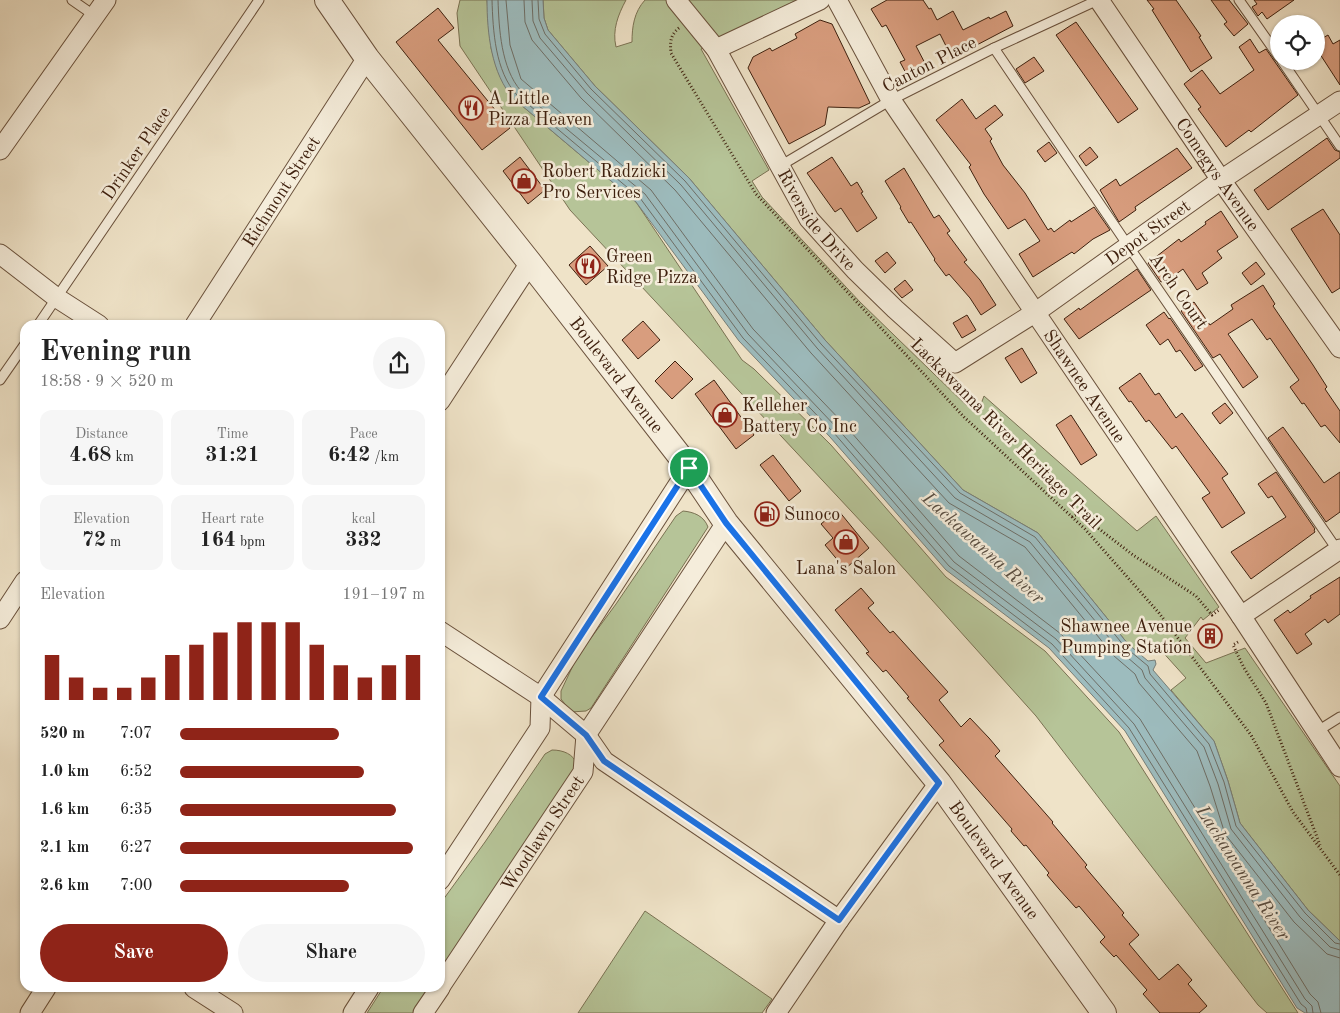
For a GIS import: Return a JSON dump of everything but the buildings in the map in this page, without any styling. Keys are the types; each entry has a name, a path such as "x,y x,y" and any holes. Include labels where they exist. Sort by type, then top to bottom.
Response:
{"street":[{"path":"0,150 106,0"},
{"name":"Boulevard Avenue","path":"327,0 366,58 530,263 689,468 726,523 939,783 1104,1013"},
{"name":"Riverside Drive","path":"676,0 716,49 809,219 855,270 955,363"},
{"path":"716,49 820,0"},
{"name":"Shawnee Avenue","path":"837,0 891,100 1242,616 1340,767"},
{"name":"Comegys Avenue","path":"1099,0 1221,180 1340,348"},
{"name":"Richmont Street","path":"198,320 366,58"},
{"name":"Depot Street","path":"955,363 1036,312 1221,180 1340,101"},
{"path":"0,254 57,298 91,320"},
{"path":"445,392 530,263"},
{"path":"445,872 540,728 541,697 689,468"},
{"name":"Woodlawn Street","path":"445,979 583,772 586,735 726,523"},
{"path":"1242,616 1339,550"},
{"path":"0,618 20,588"},
{"path":"445,634 541,697 586,735 604,761 839,920"},
{"path":"776,1013 839,920 939,783"},
{"path":"30,1013 43,992"},
{"path":"200,992 232,1013"},
{"path":"353,1013 366,992"},
{"name":"Woodlawn Street","path":"423,1013 437,992"}],"lane":[{"path":"72,0 95,16"},
{"name":"Drinker Place","path":"42,320 259,0"},
{"name":"Canton Place","path":"779,167 891,100 994,48 1099,0"},
{"path":"1239,0 1270,44"},
{"name":"Arch Court","path":"994,48 1339,550"},
{"path":"1288,70 1340,146"},
{"path":"0,380 20,351"},
{"path":"1316,732 1340,717"}],"path":[{"name":"Lackawanna River Heritage Trail","path":"691,18 673,33 670,43 671,53 756,194 964,417 1085,529 1159,613 1251,735 1293,812 1340,875"},
{"path":"1072,517 1081,515 1132,555 1196,596 1212,615 1220,610"},
{"path":"1241,640 1233,645 1244,668 1266,703 1322,850"}],"green space":[{"path":"460,0 487,0 491,48 497,69 514,99 636,202 742,360 754,369 831,445 946,577 1045,651 1119,732 1298,1013 1267,1013 1258,1005 1036,716 880,542 570,210 460,46 457,13"},
{"path":"543,0 626,0 616,23 616,47 632,42 634,20 645,0 797,0 701,49 769,170 752,181 762,197 860,302 966,405 976,409 981,404 984,396 1137,531 1156,516 1219,607 1203,620 1201,617 1185,638 1206,663 1245,648 1340,786 1340,941 1308,910 1240,823 1214,741 1171,690 1186,678 1159,648 1145,638 1140,654 1128,644 1038,533 963,490 825,340 689,178 595,86 548,30 544,18"},
{"path":"683,511 698,515 708,527 591,708 586,711 571,712 561,699 561,691 577,657 676,516"},
{"path":"552,750 567,753 576,761 577,765 445,968 445,897 545,754"},
{"path":"645,911 772,999 762,1013 578,1013"},
{"path":"380,992 429,992 415,1013 367,1013"}],"water":[{"name":"Lackawanna River","path":"487,0 543,0 544,18 548,30 595,86 689,178 825,340 963,490 1038,533 1128,644 1148,661 1155,660 1156,664 1153,670 1214,741 1240,823 1308,910 1340,941 1340,1013 1305,1013 1297,1008 1125,731 1049,648 946,570 830,437 739,341 636,202 514,99 506,89 495,65 489,39"}],"place":[{"name":"A Little Pizza Heaven","path":"471,108"},
{"name":"Robert Radzicki Pro Services","path":"524,181"},
{"name":"Green Ridge Pizza","path":"588,266"},
{"name":"Kelleher Battery Co Inc","path":"725,415"},
{"name":"Sunoco","path":"767,514"},
{"name":"Lana's Salon","path":"846,542"},
{"name":"Shawnee Avenue Pumping Station","path":"1210,636"}],"route":[{"path":"689,468 726,523 939,783 839,920 604,761 586,735 541,697 689,468"}]}
